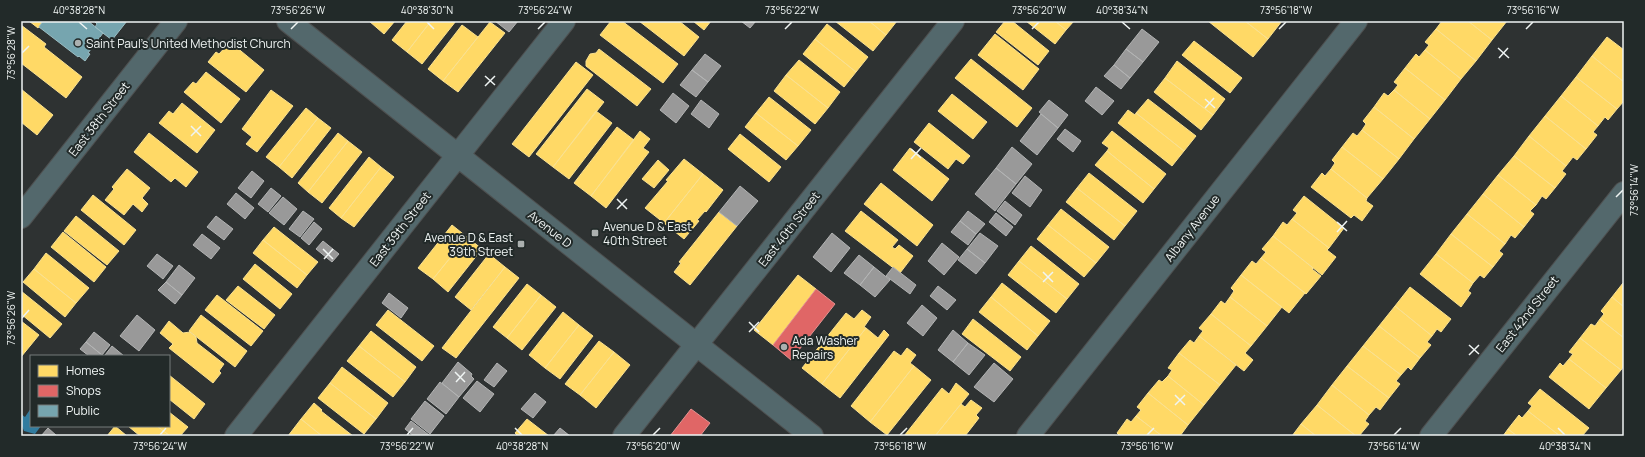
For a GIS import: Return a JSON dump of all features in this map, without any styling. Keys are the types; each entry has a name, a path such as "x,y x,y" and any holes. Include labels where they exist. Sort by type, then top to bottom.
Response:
{"street":[{"name":"East 38th Street","path":"21,217 176,21"},
{"name":"Avenue D","path":"288,21 812,436"},
{"name":"East 39th Street","path":"236,436 564,21"},
{"name":"East 40th Street","path":"624,436 953,21"},
{"name":"Albany Avenue","path":"1028,436 1356,21"},
{"name":"East 42nd Street","path":"1431,436 1624,193"}],"water":[{"path":"30,410 30,427 40,427 35,434 24,431 21,424 21,414 25,417"}],"building: Homes":[{"path":"29,21 43,21 38,28"},
{"path":"369,21 395,21 384,34"},
{"path":"407,21 431,21 407,52 392,40"},
{"path":"431,21 456,21 422,64 407,52"},
{"path":"611,21 622,21 678,64 663,83 600,35"},
{"path":"639,21 679,21 699,37 684,56"},
{"path":"693,21 711,21 704,30"},
{"path":"835,21 869,21 886,35 873,51"},
{"path":"869,21 897,21 886,35"},
{"path":"1005,21 1012,21 1049,51 1038,65 996,32"},
{"path":"1026,21 1055,21 1066,30 1055,44"},
{"path":"1055,21 1074,21 1066,30"},
{"path":"1208,21 1245,21 1268,39 1253,57"},
{"path":"1245,21 1282,21 1268,39"},
{"path":"1442,21 1468,21 1492,40 1476,61 1436,29"},
{"path":"1468,21 1507,21 1492,40"},
{"path":"490,22 505,33 458,92 443,81"},
{"path":"827,24 868,57 856,72 815,39"},
{"path":"21,25 46,44 44,47 82,77 66,98 21,63"},
{"path":"462,25 478,37 443,81 428,69"},
{"path":"1436,29 1476,61 1461,79 1425,50 1429,45 1425,42"},
{"path":"995,34 1039,69 1023,90 978,55"},
{"path":"1607,37 1624,50 1624,82 1592,56"},
{"path":"815,39 856,72 844,87 803,54"},
{"path":"1194,41 1242,78 1230,93 1182,55"},
{"path":"230,42 264,70 246,92 208,62 216,52 219,54"},
{"path":"599,49 651,89 637,106 586,66 586,61 590,54 596,53"},
{"path":"1425,50 1461,79 1445,100 1405,68 1416,54 1419,57"},
{"path":"1592,56 1624,82 1624,101 1617,109 1576,77"},
{"path":"971,59 1032,108 1017,127 955,78"},
{"path":"799,60 840,92 828,108 786,75"},
{"path":"1177,61 1225,99 1213,115 1165,78"},
{"path":"576,62 593,75 529,157 512,144"},
{"path":"1405,68 1445,100 1430,119 1394,90 1398,85 1394,82"},
{"path":"206,72 240,99 221,123 184,92 193,82 196,84"},
{"path":"786,75 828,108 815,124 774,91"},
{"path":"1576,77 1617,109 1608,120 1605,117 1598,126 1561,96"},
{"path":"1165,78 1213,115 1201,130 1154,92"},
{"path":"21,89 53,115 37,135 21,122"},
{"path":"587,89 604,102 553,167 536,154"},
{"path":"271,90 293,106 257,152 246,144 252,137 242,129"},
{"path":"1394,90 1430,119 1414,139 1374,107 1384,93 1388,96"},
{"path":"952,94 987,122 973,139 938,111"},
{"path":"1561,96 1598,126 1593,132 1597,135 1586,149 1545,116"},
{"path":"769,97 811,130 798,146 756,113"},
{"path":"1148,99 1196,136 1184,151 1136,113"},
{"path":"182,103 215,130 197,153 159,123 169,111 173,114"},
{"path":"1374,107 1414,139 1399,159 1362,130 1366,124 1363,121"},
{"path":"306,108 318,118 279,167 266,157"},
{"path":"1128,110 1135,115 1136,113 1184,151 1172,166 1118,123"},
{"path":"596,111 612,123 569,179 553,167"},
{"path":"756,113 798,146 786,160 745,127"},
{"path":"1545,116 1586,149 1577,160 1573,157 1566,166 1529,136"},
{"path":"318,118 331,128 292,178 279,167"},
{"path":"929,123 970,156 963,164 956,159 948,169 914,142"},
{"path":"617,127 634,140 591,196 574,183"},
{"path":"1362,130 1399,159 1383,179 1342,147 1353,133 1357,136"},
{"path":"640,131 650,139 643,148 649,152 606,208 591,196"},
{"path":"1112,131 1166,174 1154,189 1107,151 1109,148 1102,143"},
{"path":"149,133 198,172 186,187 175,178 171,182 134,152"},
{"path":"338,133 348,141 308,192 298,183"},
{"path":"740,134 781,167 769,182 728,149"},
{"path":"1529,136 1566,166 1562,171 1566,174 1555,188 1514,156"},
{"path":"348,141 362,152 322,203 308,192"},
{"path":"1342,147 1383,179 1367,198 1331,169 1335,163 1332,160"},
{"path":"910,148 949,179 932,201 893,170"},
{"path":"1107,151 1154,189 1143,203 1095,165"},
{"path":"1514,156 1555,188 1546,199 1542,196 1536,205 1498,175"},
{"path":"369,157 381,167 341,218 329,208"},
{"path":"684,159 703,174 664,223 645,208"},
{"path":"658,160 669,170 654,188 642,179"},
{"path":"381,167 394,177 354,227 341,218"},
{"path":"127,169 150,188 142,198 148,204 142,212 133,204 124,215 105,200 114,189 112,187"},
{"path":"1331,169 1367,198 1366,201 1373,206 1362,221 1354,215 1351,218 1311,187 1322,173 1325,176"},
{"path":"1089,173 1137,211 1125,226 1077,188"},
{"path":"703,174 723,190 706,212 705,211 697,220 699,221 684,239 664,223"},
{"path":"1498,175 1536,205 1530,211 1534,214 1524,227 1483,194"},
{"path":"881,183 933,225 917,246 864,204"},
{"path":"1077,188 1125,226 1114,240 1066,202"},
{"path":"1483,194 1524,227 1515,238 1511,235 1505,244 1467,214"},
{"path":"93,195 136,230 124,245 81,210"},
{"path":"1304,196 1344,228 1329,248 1292,219 1297,213 1293,210"},
{"path":"1061,209 1109,247 1096,263 1048,225"},
{"path":"861,211 898,240 892,247 895,249 899,245 913,256 900,273 845,231"},
{"path":"719,212 737,226 690,285 674,272 681,263 679,262"},
{"path":"1467,214 1505,244 1499,251 1503,254 1493,267 1451,234"},
{"path":"76,216 119,251 107,265 64,231"},
{"path":"1292,219 1329,248 1327,250 1336,257 1322,275 1273,236 1283,222 1287,225"},
{"path":"452,225 467,237 433,279 418,268"},
{"path":"1048,225 1096,263 1084,277 1037,239"},
{"path":"274,227 318,262 307,275 263,240"},
{"path":"63,232 106,267 94,282 51,247"},
{"path":"1451,234 1493,267 1484,278 1480,275 1473,283 1436,254"},
{"path":"1273,236 1321,276 1306,294 1261,258 1266,252 1262,249"},
{"path":"467,237 482,249 448,292 433,279"},
{"path":"263,240 307,275 297,288 253,253"},
{"path":"1031,246 1079,284 1067,299 1019,261"},
{"path":"46,253 89,288 76,303 34,269"},
{"path":"489,254 505,267 471,310 455,297"},
{"path":"1436,254 1473,283 1468,291 1471,293 1461,307 1420,274"},
{"path":"1261,258 1305,293 1289,313 1241,275 1252,261 1256,264"},
{"path":"1019,261 1067,299 1056,313 1008,275"},
{"path":"255,264 292,294 280,309 243,279"},
{"path":"505,267 519,278 456,358 442,348"},
{"path":"34,269 76,303 65,317 23,282"},
{"path":"798,275 816,289 773,345 754,330"},
{"path":"1241,275 1282,307 1267,326 1230,297 1234,291 1231,288"},
{"path":"1002,283 1050,321 1038,336 991,297"},
{"path":"1623,283 1624,284 1624,307 1612,297"},
{"path":"527,284 541,295 507,338 493,327"},
{"path":"238,286 275,315 264,329 226,300"},
{"path":"1410,287 1451,319 1441,332 1437,329 1432,336 1395,306"},
{"path":"21,291 62,324 50,338 21,314"},
{"path":"217,295 263,331 251,346 205,310"},
{"path":"541,295 556,307 522,350 507,338"},
{"path":"991,297 1038,336 1027,350 979,312"},
{"path":"1230,297 1267,326 1251,346 1211,314 1221,301 1225,304"},
{"path":"1612,297 1624,307 1624,338 1600,319 1604,314 1601,311"},
{"path":"1395,306 1432,336 1427,342 1431,345 1420,358 1379,326"},
{"path":"388,310 434,346 422,361 376,325"},
{"path":"862,310 871,317 864,327 866,328 822,384 802,368 846,313 854,319"},
{"path":"563,312 579,325 545,368 529,355"},
{"path":"1211,314 1251,346 1245,353 1253,360 1244,371 1199,336 1203,331 1199,328"},
{"path":"201,315 247,351 235,367 189,331"},
{"path":"973,319 1021,357 1010,371 962,334"},
{"path":"1600,319 1624,338 1624,366 1621,370 1580,338 1591,324 1595,326"},
{"path":"21,321 39,335 21,357"},
{"path":"169,321 183,333 190,332 196,337 197,343 224,364 219,371 221,373 213,383 169,348 173,344 160,333"},
{"path":"579,325 593,336 560,379 545,368"},
{"path":"1379,326 1420,358 1411,370 1408,367 1401,375 1363,346"},
{"path":"866,328 878,338 884,330 889,335 840,398 822,384"},
{"path":"371,331 416,367 405,382 359,346"},
{"path":"1199,336 1236,365 1220,385 1179,353 1190,340 1194,343"},
{"path":"1580,338 1621,370 1606,388 1569,359 1573,354 1569,352"},
{"path":"599,341 614,352 580,395 565,384"},
{"path":"359,346 405,382 393,397 347,361"},
{"path":"1363,346 1401,375 1396,381 1400,384 1389,398 1347,366"},
{"path":"907,348 916,355 910,363 914,366 870,422 851,406 894,351 901,356"},
{"path":"614,352 630,365 596,408 580,395"},
{"path":"1179,353 1220,385 1204,405 1168,376 1172,370 1168,368"},
{"path":"1569,359 1606,388 1589,409 1549,377 1560,363 1563,366"},
{"path":"914,366 931,380 887,435 870,422"},
{"path":"1347,366 1389,398 1380,410 1376,407 1369,415 1332,385"},
{"path":"342,367 388,403 376,419 330,383"},
{"path":"170,376 205,404 194,419 170,400"},
{"path":"1168,376 1204,405 1188,425 1148,393 1159,380 1162,382"},
{"path":"330,383 376,419 364,434 318,398"},
{"path":"956,383 969,394 935,436 904,436 942,388 949,394"},
{"path":"1332,385 1369,415 1365,421 1369,424 1359,436 1356,436 1317,405"},
{"path":"1540,389 1589,428 1582,436 1560,436 1528,411 1532,406 1528,403"},
{"path":"1148,393 1188,425 1180,436 1162,436 1136,416 1141,410 1137,407"},
{"path":"971,400 982,408 976,415 979,418 965,436 935,436 961,404 965,407"},
{"path":"314,403 322,410 321,411 353,436 322,436 301,419"},
{"path":"1317,405 1356,436 1316,436 1301,424"},
{"path":"1528,411 1560,436 1517,436 1508,429 1519,415 1522,418"},
{"path":"170,413 188,427 180,436 170,436 158,427 170,427"},
{"path":"1136,416 1162,436 1120,436 1117,433 1127,419 1131,422"},
{"path":"301,419 322,436 288,436"},
{"path":"527,419 549,436 518,436 515,433"},
{"path":"1301,424 1316,436 1292,436"},
{"path":"114,427 116,427 127,436 107,436"},
{"path":"129,427 158,427 170,436 140,436"},
{"path":"1508,429 1517,436 1503,436"}],"building: Shops":[{"path":"816,289 835,304 791,360 773,345"},
{"path":"691,409 710,423 700,436 670,436"}],"building: Public":[{"name":"Saint Paul's United Methodist Church","path":"43,21 88,21 103,33 88,53 90,54 85,61 39,27"},
{"name":"Saint Paul's United Methodist Church","path":"94,21 127,21 112,40 95,27 97,24"}],"building: Industry":[{"path":"495,21 518,21 509,32"},
{"path":"741,21 756,21 750,28"},
{"path":"1142,29 1159,42 1143,62 1126,49"},
{"path":"1126,49 1143,62 1130,78 1114,65"},
{"path":"705,54 721,66 708,82 692,70"},
{"path":"1114,65 1130,78 1121,89 1104,76"},
{"path":"692,70 708,82 696,97 680,85"},
{"path":"1096,87 1114,101 1102,115 1085,101"},
{"path":"673,93 689,106 676,123 660,110"},
{"path":"701,100 719,114 709,128 691,114"},
{"path":"1049,100 1068,115 1058,128 1039,112"},
{"path":"1041,114 1058,128 1037,155 1020,141"},
{"path":"1065,129 1081,141 1073,152 1057,139"},
{"path":"1012,147 1032,164 1016,184 996,168"},
{"path":"996,168 1016,184 995,211 975,194"},
{"path":"252,171 264,181 251,198 238,188"},
{"path":"1025,176 1042,190 1030,207 1012,193"},
{"path":"740,186 758,201 737,226 719,212"},
{"path":"271,188 281,196 268,212 258,204"},
{"path":"236,193 254,208 245,219 227,204"},
{"path":"283,197 297,209 284,225 269,213"},
{"path":"1005,201 1022,215 1015,225 997,211"},
{"path":"303,211 314,219 300,237 289,229"},
{"path":"968,211 985,224 976,234 960,221"},
{"path":"996,213 1013,227 1006,236 989,222"},
{"path":"216,216 233,229 224,240 207,227"},
{"path":"960,221 976,234 968,245 951,232"},
{"path":"314,222 322,229 309,245 301,238"},
{"path":"832,233 850,248 831,272 813,257"},
{"path":"980,233 998,246 985,263 967,249"},
{"path":"202,234 220,248 211,259 193,245"},
{"path":"323,241 339,254 332,262 316,249"},
{"path":"942,243 959,257 944,275 928,261"},
{"path":"967,249 985,263 976,274 958,260"},
{"path":"157,254 173,266 163,279 147,266"},
{"path":"859,255 874,267 860,285 844,273"},
{"path":"179,265 195,278 182,295 166,282"},
{"path":"874,267 890,280 875,297 860,285"},
{"path":"893,267 916,285 910,294 886,276"},
{"path":"166,282 182,295 175,304 158,290"},
{"path":"938,286 956,300 947,310 930,296"},
{"path":"389,293 408,308 401,318 382,303"},
{"path":"922,305 937,318 923,336 907,323"},
{"path":"137,315 155,330 139,351 120,336"},
{"path":"953,330 968,343 953,362 938,350"},
{"path":"94,332 110,345 102,355 86,342"},
{"path":"86,342 102,355 88,355 80,349"},
{"path":"968,343 985,355 969,375 953,362"},
{"path":"112,346 123,355 105,355"},
{"path":"458,362 472,374 471,376 474,379 459,397 442,383"},
{"path":"497,363 507,371 494,387 484,380"},
{"path":"994,363 1013,379 994,402 974,387"},
{"path":"477,381 494,394 480,412 463,398"},
{"path":"440,382 459,397 446,414 427,399"},
{"path":"535,393 546,402 533,418 521,409"},
{"path":"425,401 444,416 430,434 411,419"},
{"path":"411,421 429,435 414,436 405,429"},
{"path":"48,428 57,436 41,436"},
{"path":"560,428 570,436 553,436"}],"place":[{"name":"Saint Paul's United Methodist Church","path":"78,43"},
{"name":"Avenue D & East 40th Street","path":"595,233"},
{"name":"Avenue D & East 39th Street","path":"521,244"},
{"name":"Ada Washer Repairs","path":"784,347"}]}
